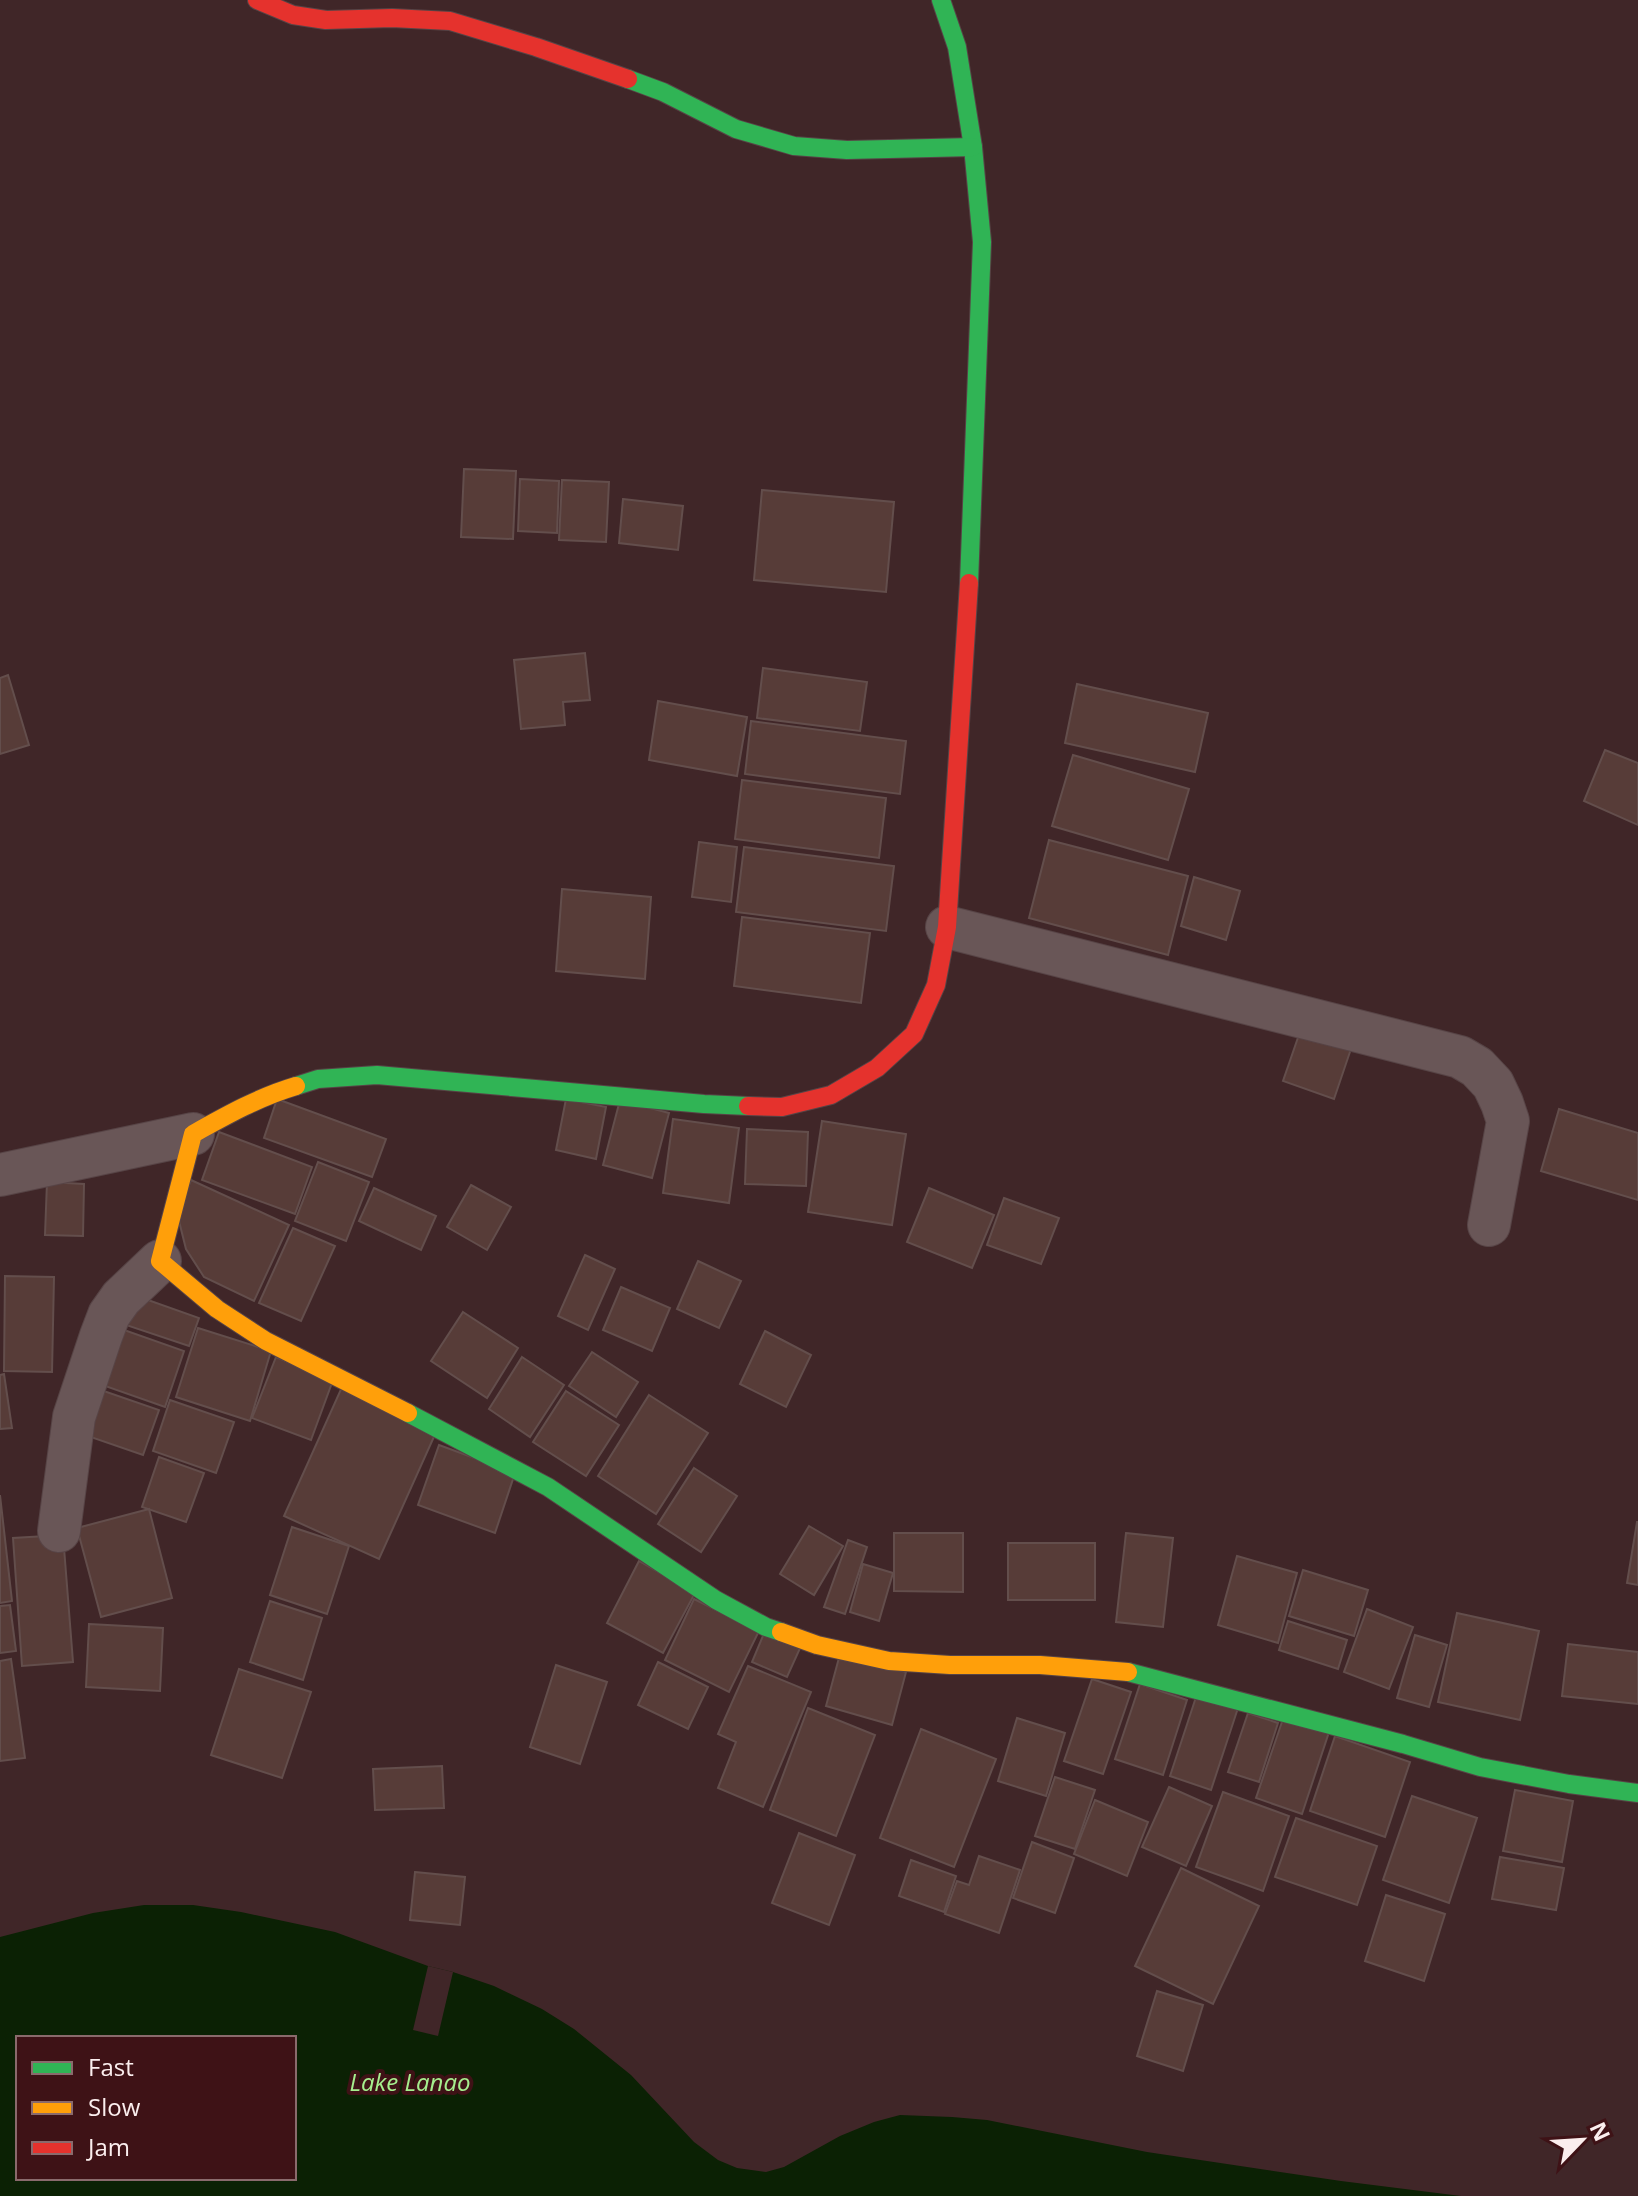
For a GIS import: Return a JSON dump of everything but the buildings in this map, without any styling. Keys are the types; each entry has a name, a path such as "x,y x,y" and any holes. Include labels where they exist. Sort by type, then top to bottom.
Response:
{"street":[{"path":"257,0 293,15 326,20 392,18 450,21 607,71 663,92 736,129 794,146 847,150 973,147"},
{"path":"0,1175 193,1134 272,1093 318,1079 377,1075 704,1104 782,1107 831,1095 877,1068 914,1034 936,985 947,927 968,619 982,242 973,147 957,47 941,0"},
{"path":"947,927 1460,1057 1477,1067 1493,1084 1508,1121 1489,1225"},
{"path":"59,1531 74,1417 101,1336 109,1315 121,1298 160,1261 193,1134"},
{"path":"160,1261 217,1309 266,1341 548,1487 716,1600 766,1627 817,1645 889,1661 1040,1665 1123,1671 1480,1767 1638,1793"}],"water":[{"name":"Lake Lanao","path":"144,1905 193,1905 335,1932 494,1986 542,2009 574,2029 631,2075 694,2142 718,2160 737,2168 766,2172 784,2167 840,2136 900,2115 952,2117 987,2120 1147,2152 1461,2196 0,2196 0,1937 93,1913"}],"pier":[{"path":"428,1966 453,1972 438,2036 413,2030"}],"traffic: fast":[{"path":"941,0 957,47 973,147 982,242 969,583"},
{"path":"628,79 663,92 736,129 794,146 847,150 973,147"},
{"path":"296,1086 318,1079 377,1075 748,1106"},
{"path":"408,1413 548,1487 716,1600 781,1632"},
{"path":"1128,1672 1480,1767 1638,1793"}],"traffic: slow":[{"path":"296,1086 256,1101 193,1134 160,1261 217,1309 266,1341 408,1413"},
{"path":"781,1632 817,1645 889,1661 1040,1665 1128,1672"}],"traffic: jam":[{"path":"257,0 293,15 326,20 392,18 450,21 628,79"},
{"path":"748,1106 782,1107 831,1095 877,1068 914,1034 936,985 947,927 969,583"}]}
